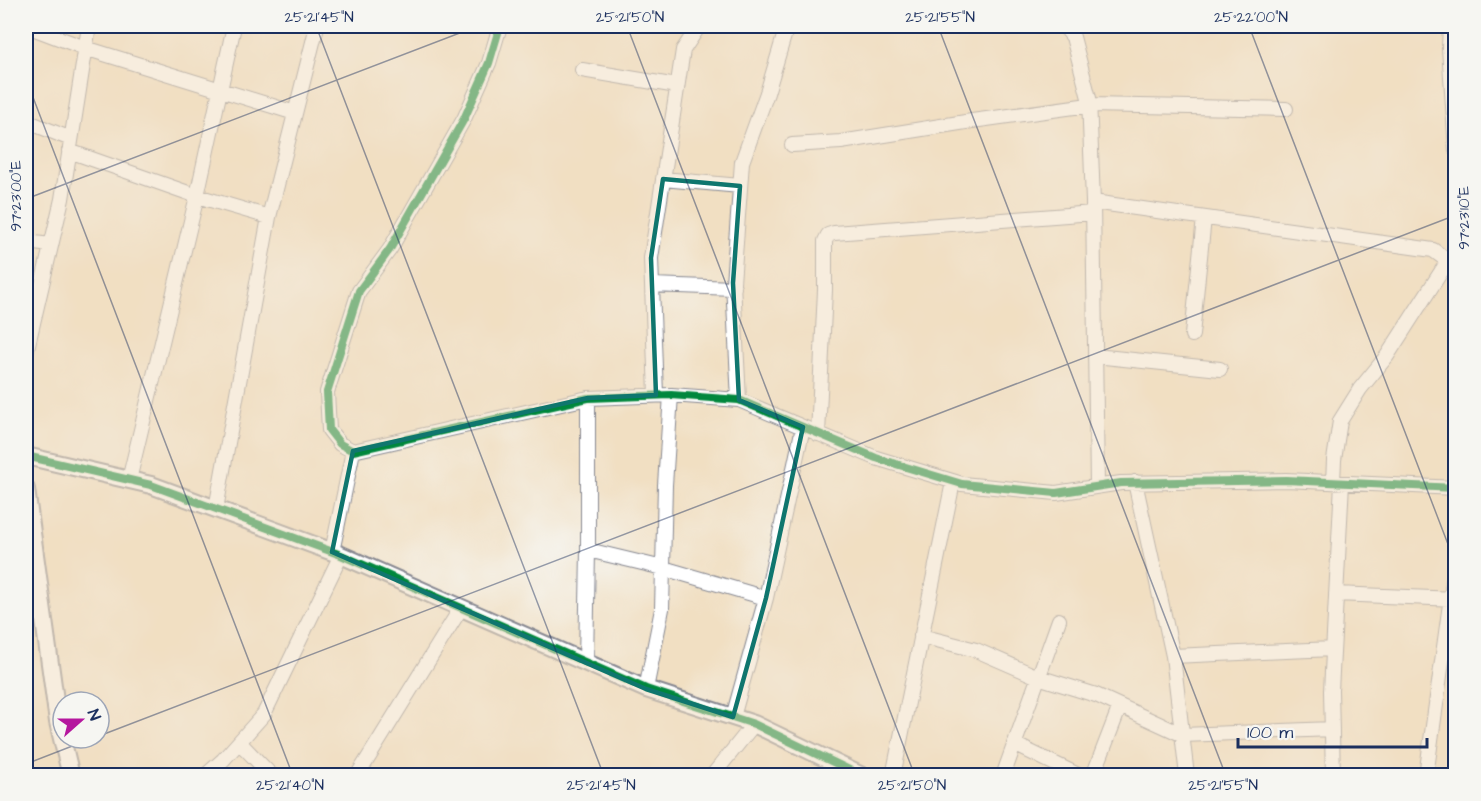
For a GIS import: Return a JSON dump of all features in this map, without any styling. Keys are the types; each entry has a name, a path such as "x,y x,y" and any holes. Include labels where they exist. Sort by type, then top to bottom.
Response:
{"street":[{"path":"27,26 85,48 295,113"},
{"path":"26,353 62,199 88,26"},
{"path":"129,480 197,196 234,26"},
{"path":"216,509 269,217 317,26"},
{"path":"500,26 489,63 464,119 390,249 359,291 327,392 329,430 340,444 353,451 588,398 670,395 739,400 876,458 962,484 1056,493 1135,482 1286,480 1455,488"},
{"path":"656,395 651,258 683,50 699,26"},
{"path":"739,400 734,288 742,162 767,93 787,26"},
{"path":"1450,26 1449,48 1455,150"},
{"path":"1069,27 1089,98 1097,486"},
{"path":"582,70 677,86"},
{"path":"792,145 841,142 1089,105 1286,109"},
{"path":"26,122 70,145 197,196 269,217"},
{"path":"663,179 740,186"},
{"path":"818,434 825,241 834,233 1093,208 1204,218 1433,250 1452,260 1387,356 1360,389 1340,421 1331,691 1333,776"},
{"path":"1192,336 1204,218"},
{"path":"26,242 51,245"},
{"path":"652,285 734,288"},
{"path":"1095,356 1220,369"},
{"path":"646,688 662,609 670,395"},
{"path":"586,663 588,398"},
{"path":"733,717 766,598 803,427"},
{"path":"205,776 223,760 264,714 337,553 353,451"},
{"path":"26,456 151,485 337,553 646,688 753,724 862,776"},
{"path":"893,776 953,482"},
{"path":"1135,482 1173,656 1187,776"},
{"path":"26,489 58,722 71,776"},
{"path":"588,550 663,568 766,598"},
{"path":"1426,776 1453,599 1455,561"},
{"path":"1336,594 1453,599"},
{"path":"357,776 461,608"},
{"path":"1003,776 1059,620"},
{"path":"921,636 976,650 1038,677 1096,695 1183,735 1332,729"},
{"path":"1173,656 1334,649"},
{"path":"1093,776 1120,706"},
{"path":"712,776 753,724"},
{"path":"239,742 272,776"},
{"path":"1014,744 1080,776"}],"highlighted area":[{"path":"663,179 740,186 733,283 739,400 803,427 766,598 733,717 646,689 332,552 353,451 588,398 656,395 651,258"}],"cycle path":[{"path":"500,26 489,63 464,119 390,249 359,291 327,392 329,430 340,444 353,451 588,398 671,395 739,400 876,458 962,484 1056,493 1121,483 1286,480 1456,488"},
{"path":"26,456 151,485 341,555 646,689 754,724 862,776"}]}
